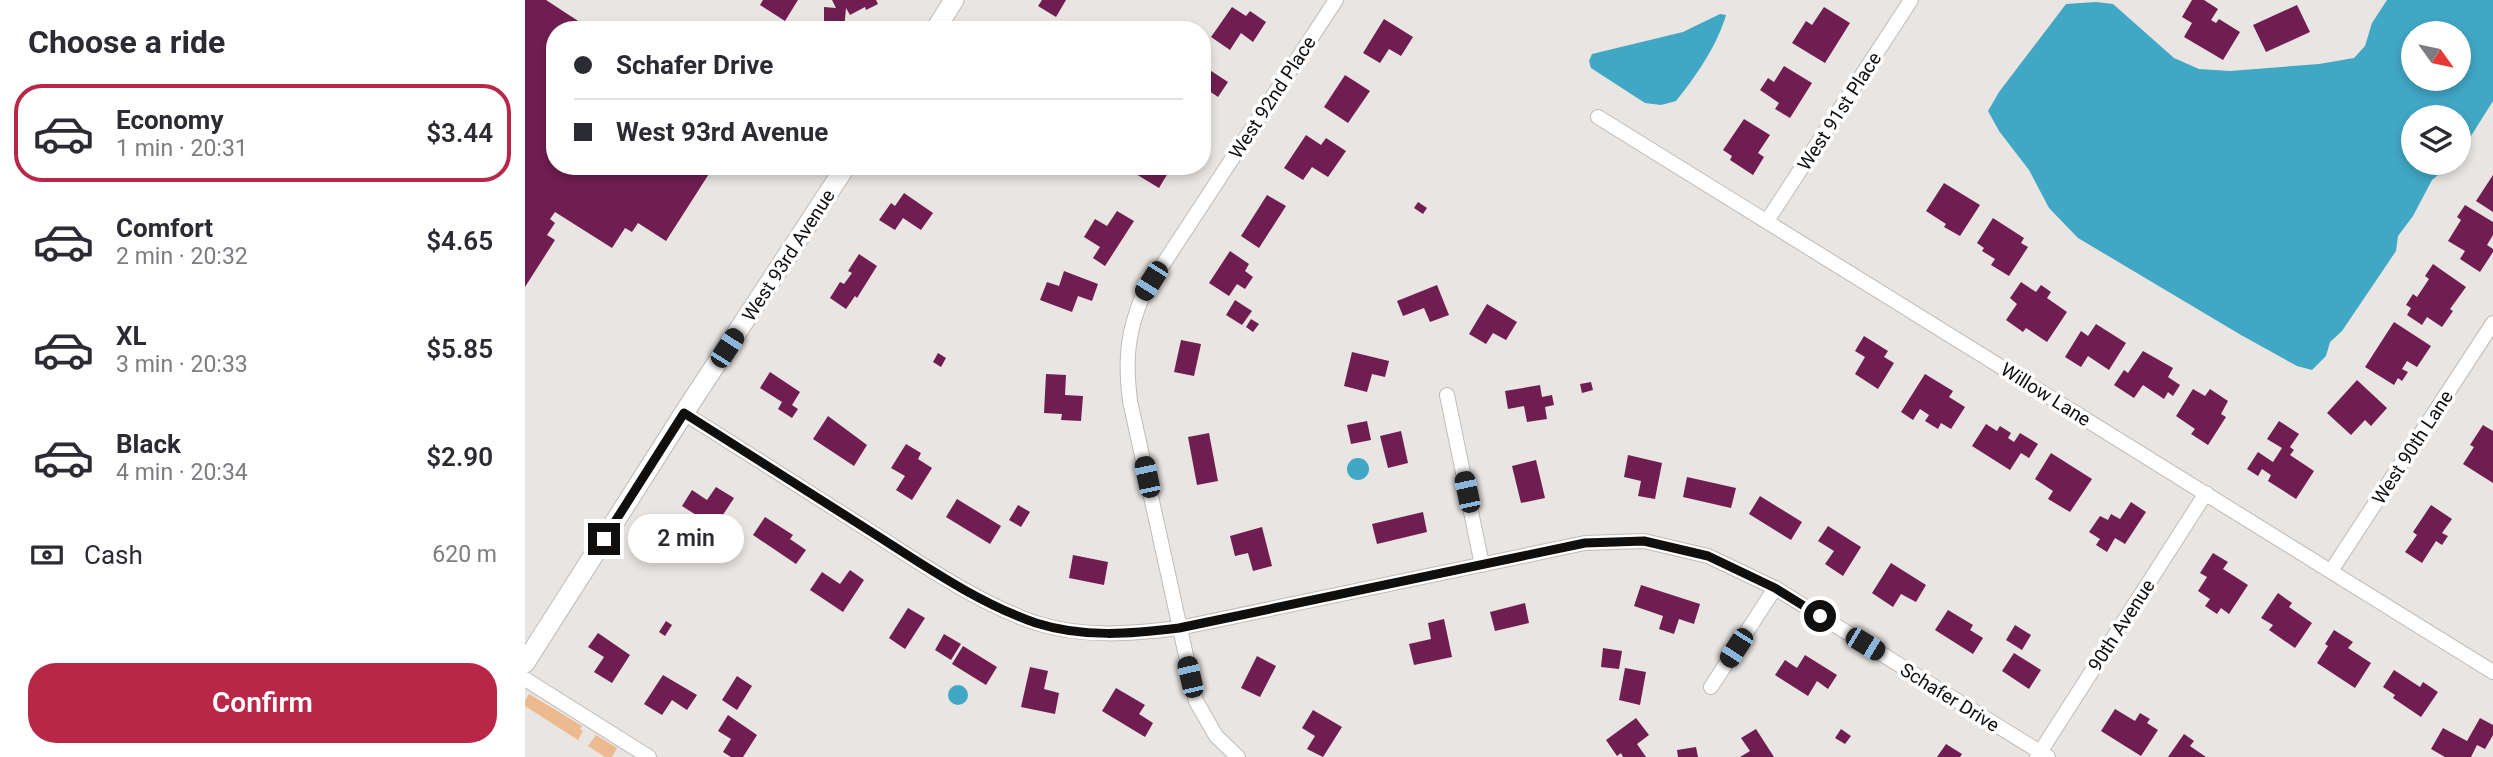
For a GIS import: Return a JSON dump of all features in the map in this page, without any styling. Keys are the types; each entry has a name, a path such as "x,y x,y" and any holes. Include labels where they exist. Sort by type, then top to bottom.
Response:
{"street":[{"path":"941,21 954,0"},
{"name":"West 92nd Place","path":"1238,757 1216,736 1196,701 1131,401 1126,368 1129,335 1148,286 1335,0"},
{"name":"West 91st Place","path":"1767,221 1911,0"},
{"name":"Willow Lane","path":"1598,117 2493,672"},
{"name":"West 93rd Avenue","path":"525,663 840,175"},
{"name":"West 90th Lane","path":"2331,571 2493,323"},
{"path":"1447,395 1482,565"},
{"name":"Schafer Drive","path":"684,413 982,599 1037,623 1076,631 1125,635 1179,628 1585,543 1644,541 1708,556 1775,588 2041,755"},
{"name":"90th Avenue","path":"2041,755 2206,493"},
{"path":"1711,687 1775,588"},
{"path":"525,680 649,757"}],"shaded area":[{"path":"529,694 582,726 580,729 583,731 578,740 525,706"},
{"path":"596,735 617,748 612,757 605,757 588,746"}],"water":[{"path":"2387,0 2493,0 2493,101 2471,136 2471,105 2401,105 2401,175 2438,175 2432,180 2413,216 2398,236 2396,251 2342,331 2330,342 2326,356 2312,370 2297,366 2241,335 2078,238 2049,208 2029,170 1999,131 1988,111 1999,92 2066,4 2113,4 2174,58 2199,69 2230,71 2319,64 2354,58 2365,46 2372,23"},
{"path":"1720,14 1726,15 1717,38 1676,101 1661,105 1645,103 1591,68 1589,61 1592,54 1683,32"},
{"path":"1358,458 1366,461 1369,469 1366,477 1358,480 1350,477 1347,469 1350,461"},
{"path":"958,685 965,688 968,695 965,702 958,705 951,702 948,695 951,688"}],"building":[{"path":"525,0 546,0 578,21 546,21 546,175 708,175 666,241 638,223 632,232 625,228 612,248 555,212 550,219 555,223 547,235 555,240 525,287"},
{"path":"763,0 798,0 785,21 760,5"},
{"path":"832,0 876,0 878,4 850,15 846,8 845,21 824,21 824,7 836,8"},
{"path":"1042,0 1066,0 1056,17 1038,6"},
{"path":"2192,0 2204,0 2218,9 2211,20 2216,23 2219,19 2240,32 2223,60 2184,37 2192,23 2182,17"},
{"path":"2297,5 2310,32 2266,52 2253,25"},
{"path":"1232,7 1246,16 1250,11 1266,22 1253,42 1241,33 1230,50 1211,37"},
{"path":"1824,7 1850,23 1825,63 1792,43 1806,21 1812,25"},
{"path":"1384,19 1413,37 1401,56 1389,49 1380,63 1363,53"},
{"path":"1784,66 1812,83 1790,118 1775,109 1779,103 1760,90 1768,78 1774,82"},
{"path":"1211,71 1228,82 1218,97 1211,92"},
{"path":"1345,75 1370,91 1348,123 1324,107"},
{"path":"1744,119 1770,135 1758,153 1764,157 1753,175 1730,160 1732,156 1723,150"},
{"path":"1306,135 1321,145 1326,138 1346,151 1328,177 1312,167 1303,180 1284,168"},
{"path":"1138,175 1167,175 1159,188"},
{"path":"2493,175 2493,212 2476,201"},
{"path":"1944,183 1980,205 1960,236 1944,227 1946,224 1926,211"},
{"path":"904,193 933,213 921,230 903,218 895,230 879,220 891,203 895,206"},
{"path":"1267,195 1286,206 1259,248 1241,236"},
{"path":"1418,202 1427,208 1423,214 1414,208"},
{"path":"2465,205 2493,222 2493,235 2487,245 2493,252 2480,272 2460,259 2465,251 2448,241 2461,220 2457,217"},
{"path":"1117,211 1134,221 1105,266 1093,258 1100,247 1084,237 1095,219 1107,226"},
{"path":"1993,218 2024,238 2021,243 2028,247 2009,276 1991,265 1995,259 1982,251 1984,248 1977,243"},
{"path":"1230,251 1249,264 1245,271 1253,277 1245,289 1237,284 1229,296 1209,283"},
{"path":"859,254 877,266 857,298 855,296 846,309 830,298 840,282 844,284 852,273 848,271"},
{"path":"2433,264 2466,287 2450,309 2453,311 2442,327 2427,317 2422,325 2407,315 2411,308 2406,305 2413,294 2417,297 2429,279 2425,276"},
{"path":"1064,271 1098,284 1092,301 1078,296 1072,312 1040,300 1047,282 1059,286"},
{"path":"2021,282 2036,292 2041,285 2051,292 2047,298 2067,312 2047,342 2026,328 2023,332 2006,320 2017,304 2010,298"},
{"path":"1437,285 1449,315 1430,322 1424,308 1403,316 1397,301"},
{"path":"1235,300 1252,311 1242,325 1226,315"},
{"path":"1487,304 1517,322 1506,340 1493,333 1486,344 1469,334"},
{"path":"1251,319 1259,324 1253,332 1246,327"},
{"path":"2394,322 2431,346 2417,367 2407,361 2402,369 2408,372 2402,381 2398,378 2394,385 2365,367"},
{"path":"2096,324 2126,343 2109,370 2088,356 2081,367 2065,357 2081,331 2088,336"},
{"path":"1864,336 1888,351 1884,357 1894,363 1878,389 1855,374 1865,357 1855,351"},
{"path":"1181,340 1201,344 1194,376 1174,372"},
{"path":"2143,351 2173,368 2168,377 2180,385 2173,396 2168,392 2164,399 2143,385 2134,398 2114,385 2124,370 2128,373"},
{"path":"1352,352 1389,361 1385,377 1372,374 1367,392 1344,386"},
{"path":"938,353 946,358 941,367 933,362"},
{"path":"770,372 800,392 792,405 798,409 792,418 778,409 782,402 760,388"},
{"path":"1046,374 1066,375 1065,395 1083,396 1081,421 1061,420 1062,414 1044,413"},
{"path":"1925,374 1953,391 1949,397 1965,407 1951,429 1941,423 1938,429 1925,421 1929,415 1920,409 1913,420 1901,412"},
{"path":"2357,380 2387,408 2371,426 2365,420 2351,435 2327,413"},
{"path":"1591,382 1593,390 1582,393 1580,384"},
{"path":"1540,385 1542,397 1552,395 1554,405 1545,407 1547,419 1527,422 1524,406 1508,409 1505,391"},
{"path":"2193,389 2205,396 2210,389 2228,401 2221,414 2226,417 2208,445 2191,434 2195,429 2176,416"},
{"path":"828,416 867,445 854,466 813,439"},
{"path":"1367,421 1371,440 1351,444 1347,425"},
{"path":"2279,421 2299,434 2290,447 2294,450 2290,455 2314,471 2296,499 2268,481 2271,475 2262,469 2258,476 2247,469 2258,452 2273,462 2282,448 2267,439"},
{"path":"1986,424 1997,431 2000,426 2011,433 2008,438 2014,442 2020,433 2038,444 2029,458 2021,453 2010,470 1972,446"},
{"path":"2483,425 2493,431 2493,483 2463,464 2474,447 2470,445"},
{"path":"1401,431 1408,463 1388,468 1380,436"},
{"path":"1209,433 1218,481 1197,485 1188,437"},
{"path":"906,444 921,453 918,459 932,468 912,500 896,490 905,476 891,468"},
{"path":"2051,453 2092,479 2070,512 2048,499 2053,491 2035,479"},
{"path":"1628,455 1662,463 1655,499 1638,496 1641,481 1624,477"},
{"path":"1536,460 1545,498 1521,503 1512,466"},
{"path":"1687,477 1736,488 1731,508 1683,497"},
{"path":"716,487 734,498 715,527 682,506 692,490 707,500"},
{"path":"1760,496 1802,522 1791,540 1749,514"},
{"path":"957,499 1001,526 990,544 946,517"},
{"path":"2131,502 2146,512 2125,544 2115,538 2107,552 2096,545 2100,539 2089,532 2100,516 2108,520 2111,514 2120,519"},
{"path":"1018,505 1030,512 1021,527 1009,520"},
{"path":"2431,505 2452,519 2442,533 2448,536 2442,545 2436,541 2422,563 2405,552 2417,535 2413,532"},
{"path":"1423,512 1427,532 1377,544 1372,524"},
{"path":"765,517 793,535 790,539 806,550 796,564 753,535"},
{"path":"1828,526 1861,547 1843,576 1825,564 1834,551 1818,541"},
{"path":"1262,527 1272,566 1253,571 1248,553 1235,556 1230,536"},
{"path":"2213,553 2228,562 2223,569 2248,585 2229,614 2221,608 2217,614 2205,606 2210,599 2198,591 2207,577 2200,573"},
{"path":"1073,555 1108,562 1104,585 1069,578"},
{"path":"1891,563 1926,585 1916,602 1901,594 1893,607 1872,593"},
{"path":"850,570 864,580 843,612 810,590 822,572 840,584"},
{"path":"1641,585 1700,604 1694,624 1679,619 1674,634 1659,629 1663,616 1634,606"},
{"path":"2278,593 2292,603 2289,607 2312,623 2295,648 2269,630 2273,625 2261,618"},
{"path":"1525,603 1529,623 1495,631 1490,612"},
{"path":"908,608 925,618 905,649 889,638"},
{"path":"1948,610 1973,625 1970,630 1983,638 1973,654 1935,630"},
{"path":"1444,619 1452,657 1414,665 1409,644 1431,639 1428,623"},
{"path":"666,621 672,625 665,636 659,632"},
{"path":"2015,625 2031,635 2022,650 2006,640"},
{"path":"2334,630 2353,642 2348,648 2371,663 2355,688 2317,663"},
{"path":"598,633 630,655 612,683 594,672 604,657 588,647"},
{"path":"944,634 961,644 951,660 935,650"},
{"path":"963,646 997,667 986,685 952,664"},
{"path":"1603,648 1622,651 1619,669 1601,667"},
{"path":"2014,653 2041,670 2029,689 2002,671"},
{"path":"1805,655 1837,675 1828,689 1817,681 1808,696 1775,675 1785,660 1797,668"},
{"path":"1257,656 1276,666 1260,697 1241,688"},
{"path":"1030,667 1048,671 1044,689 1059,693 1055,714 1021,707"},
{"path":"1625,668 1646,672 1640,705 1619,700"},
{"path":"2394,670 2420,687 2423,682 2438,692 2421,717 2393,698 2395,695 2383,687"},
{"path":"663,675 697,695 687,710 672,700 662,715 644,704"},
{"path":"737,676 752,686 737,710 722,700"},
{"path":"1116,688 1145,705 1139,714 1153,723 1145,737 1102,711"},
{"path":"2115,709 2135,721 2140,713 2150,719 2147,723 2158,730 2141,756 2101,731"},
{"path":"1313,710 1342,727 1323,757 1307,749 1315,736 1302,728"},
{"path":"728,715 757,735 743,757 731,757 723,752 731,739 718,731"},
{"path":"1636,718 1649,735 1637,744 1646,757 1623,757 1621,753 1617,756 1606,740"},
{"path":"2480,718 2493,725 2493,735 2485,749 2477,745 2471,757 2445,757 2431,749 2443,728 2467,741"},
{"path":"1756,729 1774,757 1740,757 1750,751 1741,738"},
{"path":"1841,729 1851,736 1845,744 1835,738"},
{"path":"2184,734 2194,741 2190,746 2206,757 2168,757"},
{"path":"1946,744 1962,754 1960,757 1937,757"},
{"path":"1696,747 1698,757 1678,757 1677,750"}],"route":[{"path":"604,539 684,413 982,599 1037,623 1076,631 1125,635 1179,628 1585,543 1644,541 1708,556 1775,588 1820,616"}]}
